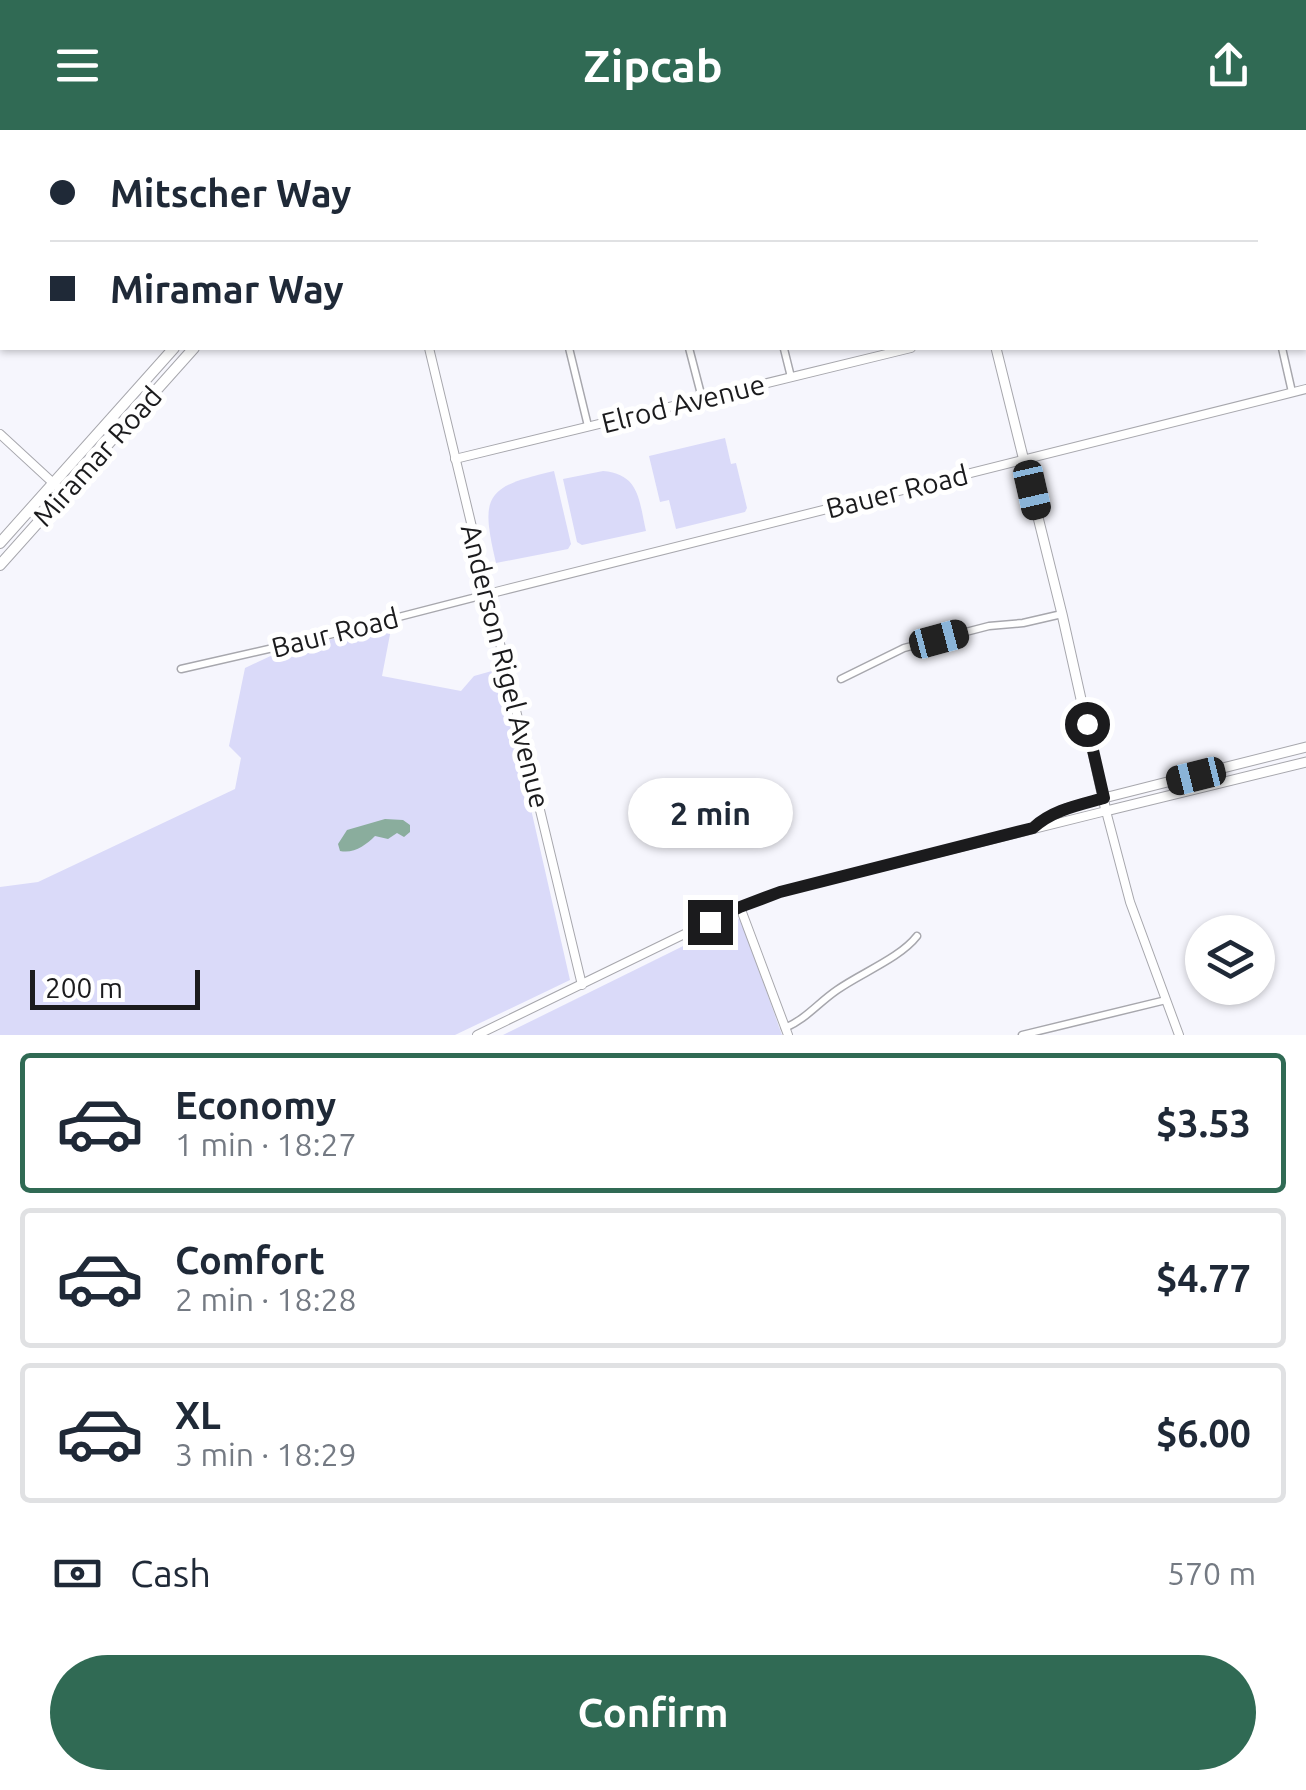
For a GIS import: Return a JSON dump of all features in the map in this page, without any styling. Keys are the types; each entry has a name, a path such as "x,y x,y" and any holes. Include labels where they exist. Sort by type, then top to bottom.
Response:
{"main road":[{"name":"Miramar Road","path":"0,544 172,350"},
{"name":"Miramar Road","path":"0,566 192,350"},
{"path":"997,350 1106,810 1306,762"},
{"path":"1104,798 1306,747"}],"street":[{"name":"Anderson Rigel Avenue","path":"429,350 582,985"},
{"path":"569,350 588,426"},
{"path":"690,350 702,398"},
{"path":"784,350 791,377"},
{"name":"Elrod Avenue","path":"456,458 903,350"},
{"path":"1282,350 1292,392"},
{"name":"Bauer Road","path":"488,594 1306,389"},
{"path":"0,434 64,492"},
{"name":"Baur Road","path":"181,669 488,594"},
{"path":"841,679 904,648 988,626 1062,614"},
{"path":"1033,828 1066,808 1104,798"},
{"path":"477,1035 740,907 780,892 1106,810 1130,902 1179,1035"},
{"path":"740,907 786,1031 835,991 908,948 917,936"},
{"path":"1022,1035 1166,1000"}],"shaded area":[{"path":"725,438 731,464 736,463 745,512 676,529 669,500 660,502 649,456"},
{"path":"554,471 571,544 568,549 496,563 489,522 493,498 514,483"},
{"path":"603,471 631,483 646,531 582,545 577,542 563,479"},
{"path":"392,624 382,676 461,691 474,676 499,669 570,980 455,1035 0,1035 0,887 38,882 235,789 241,758 229,746 245,668 277,653"},
{"path":"385,819 403,820 410,825 410,832 388,839 375,836 355,850 340,851 338,844 347,830"},
{"path":"740,918 782,1035 503,1035"}],"route":[{"path":"710,922 780,892 1033,828 1066,808 1104,798 1087,724"}]}
